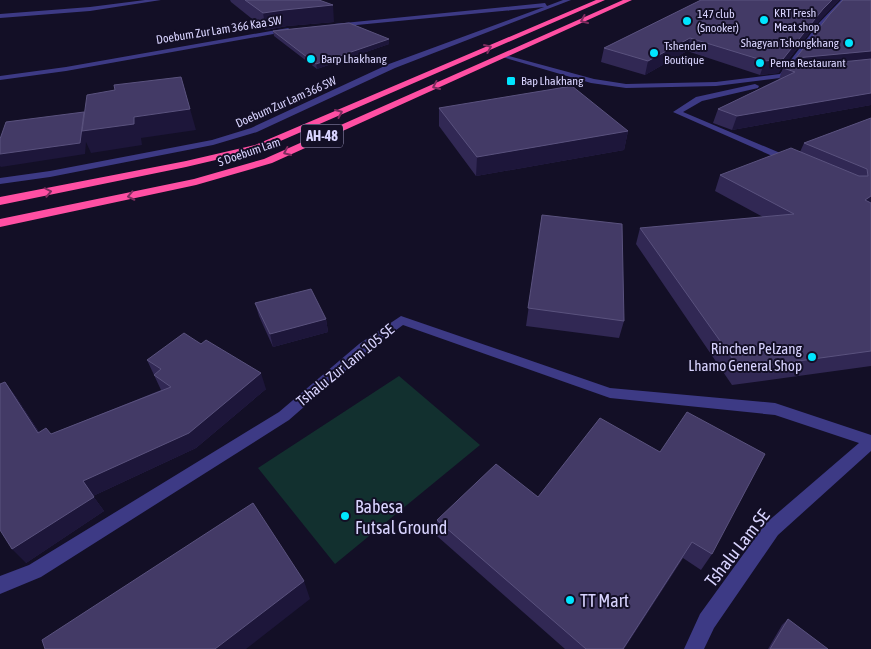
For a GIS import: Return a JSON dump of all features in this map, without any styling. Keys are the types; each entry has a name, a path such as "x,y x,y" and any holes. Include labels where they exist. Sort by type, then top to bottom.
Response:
{"highway":[{"name":"S Doebum Lam","path":"0,201 186,164 258,147 602,0"},
{"name":"S Doebum Lam","path":"0,223 196,182 268,161 629,0"}],"street":[{"path":"0,16 90,10 158,0"},
{"path":"782,76 821,24 844,0"},
{"path":"326,26 565,2"},
{"name":"Doebum Zur Lam 366 SW","path":"0,181 50,174 213,142 254,130 392,66 565,2"},
{"name":"Doebum Zur Lam 366 Kaa SW","path":"0,78 66,69 127,56 297,29"},
{"path":"502,56 594,81 626,86 682,86 808,74 699,99 677,112 794,162"},
{"name":"Tshalu Zur Lam 105 SE","path":"0,585 34,571 284,416 364,347 401,320 610,393 775,409 871,441"},
{"name":"Tshalu Lam SE","path":"694,649 707,621 772,529 871,441"}],"green space":[{"name":"Babesa Futsal Ground","path":"399,376 480,445 335,564 258,468"}],"building":[{"path":"245,0 319,0 333,5 263,13"},
{"path":"701,0 832,0 783,59 765,61 690,38 648,61 604,48"},
{"path":"843,0 871,0 871,51 796,58 830,14"},
{"path":"349,23 389,39 316,64 273,31"},
{"path":"871,59 871,93 737,116 718,109 795,72 783,68"},
{"path":"181,77 190,109 134,117 134,124 82,131 87,95 115,90 114,85"},
{"path":"572,86 628,131 477,157 439,108"},
{"path":"84,112 80,143 0,154 0,139 6,122"},
{"path":"871,118 871,196 865,200 871,203 871,351 740,369 640,228 794,214 720,175 791,148 859,176 868,176 867,169 804,143"},
{"path":"542,215 622,224 624,321 528,308"},
{"path":"311,289 326,319 270,334 255,303"},
{"path":"184,333 201,344 206,340 261,373 189,433 83,481 94,497 12,549 0,530 0,384 5,382 38,433 46,428 51,434 171,387 154,375 161,369 147,360"},
{"path":"687,412 765,454 712,554 692,542 623,649 586,649 437,520 496,464 538,497 600,418 660,452"},
{"path":"253,503 304,581 215,649 45,649 42,640"},
{"path":"788,619 828,649 770,649"}],"place":[{"name":"KRT Fresh Meat shop","path":"764,20"},
{"name":"147 club (Snooker)","path":"687,21"},
{"name":"Shagyan Tshongkhang","path":"849,43"},
{"name":"Tshenden Boutique","path":"654,53"},
{"name":"Barp Lhakhang","path":"311,59"},
{"name":"Pema Restaurant","path":"760,63"},
{"name":"Bap Lhakhang","path":"511,81"},
{"name":"Rinchen Pelzang Lhamo General Shop","path":"812,357"},
{"name":"Babesa Futsal Ground","path":"345,516"},
{"name":"TT Mart","path":"570,600"}]}
